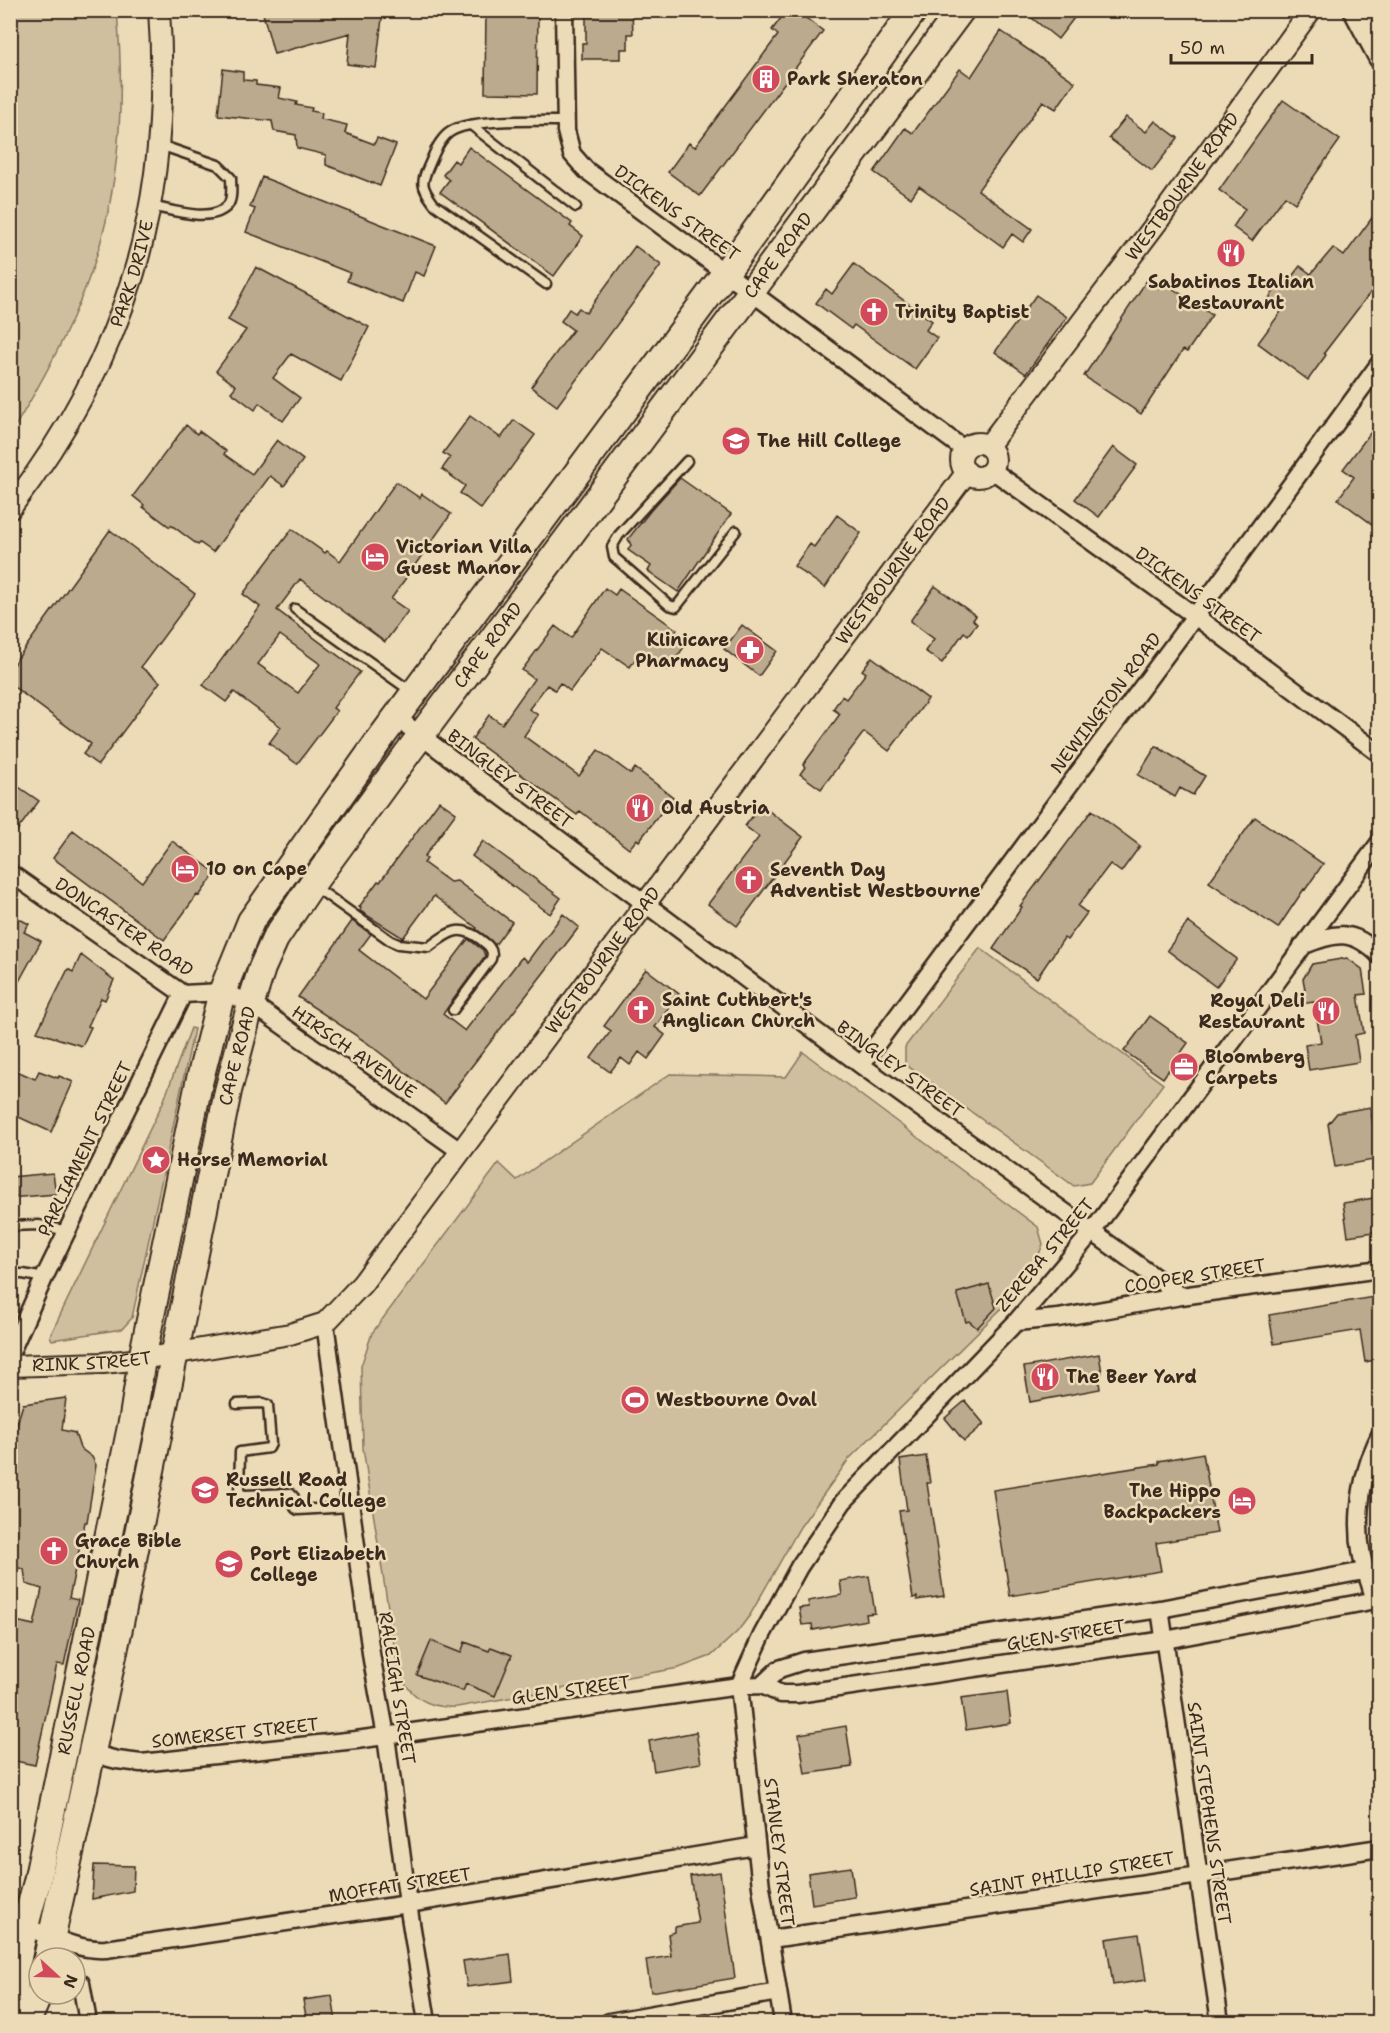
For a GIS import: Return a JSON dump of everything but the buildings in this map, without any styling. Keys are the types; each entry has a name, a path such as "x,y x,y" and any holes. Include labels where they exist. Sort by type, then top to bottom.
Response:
{"main road":[{"name":"CAPE ROAD","path":"174,1353 228,1091 251,1003 262,968 275,939 312,884 420,736 960,10"},
{"path":"1355,10 1380,57"},
{"name":"CAPE ROAD","path":"142,1359 199,1083 222,992 251,921 414,694 726,272 908,13"},
{"name":"RUSSELL ROAD","path":"49,1946 118,1628 174,1353"},
{"name":"RUSSELL ROAD","path":"17,2022 14,1998 18,1924 37,1882 133,1417 142,1359"},
{"path":"27,2022 34,2006"}],"street":[{"name":"PARK DRIVE","path":"10,509 59,437 101,363 116,329 144,244 152,206 163,98 159,10"},
{"name":"DICKENS STREET","path":"564,10 566,121 572,154 586,170 965,450"},
{"name":"WESTBOURNE ROAD","path":"988,446 1158,221 1311,10"},
{"name":"NEWINGTON ROAD","path":"861,1065 1380,363"},
{"path":"978,443 988,446 995,460 992,470 982,477 971,475 962,462 965,450 978,443"},
{"name":"DICKENS STREET","path":"992,470 1195,616 1380,754"},
{"name":"WESTBOURNE ROAD","path":"174,1353 290,1334 325,1323 362,1284 967,472"},
{"name":"BINGLEY STREET","path":"397,718 861,1065 1181,1296"},
{"name":"ZEREBA STREET","path":"739,1686 775,1609 799,1567 843,1502 1016,1322 1092,1232 1380,842"},
{"name":"DONCASTER ROAD","path":"12,877 183,994 222,992"},
{"path":"1302,946 1330,935 1343,935 1365,944 1380,956"},
{"name":"HIRSCH AVENUE","path":"222,992 251,1003 460,1151"},
{"name":"PARLIAMENT STREET","path":"10,1354 44,1278 183,994"},
{"name":"COOPER STREET","path":"1016,1322 1058,1318 1181,1296 1380,1269"},
{"name":"RALEIGH STREET","path":"325,1323 372,1660 386,1736 408,1904 427,2022"},
{"name":"RINK STREET","path":"10,1366 102,1363 174,1353"},
{"path":"1378,1602 1365,1571 1360,1543 1359,1517 1362,1487 1371,1452 1380,1435"},
{"name":"GLEN STREET","path":"762,1685 779,1669 804,1661 1160,1609 1365,1571"},
{"name":"GLEN STREET","path":"386,1736 739,1686 762,1685 782,1694 797,1694 1165,1640 1378,1602"},
{"name":"SAINT STEPHENS STREET","path":"1160,1609 1220,2022"},
{"name":"STANLEY STREET","path":"739,1686 761,1887 783,2022"},
{"name":"SOMERSET STREET","path":"90,1753 141,1763 386,1736"},
{"name":"MOFFAT STREET","path":"87,1949 106,1949 408,1904 756,1846"},
{"name":"SAINT PHILLIP STREET","path":"771,1939 1380,1848"},
{"name":"MOFFAT STREET","path":"18,1924 48,1946"},
{"path":"609,2022 778,1992"},
{"path":"85,2006 88,2022"}],"lane":[{"path":"546,284 434,204 423,190 422,181 437,146 450,132 463,126 566,121"},
{"path":"471,125 576,207"},
{"path":"152,206 199,215 216,214 229,205 232,192 231,178 218,165 159,144"},
{"path":"687,461 619,535 612,547 614,557 669,605 676,607 735,531"},
{"path":"295,609 414,694"},
{"path":"312,884 356,917 398,944 429,947 450,932 458,930 473,934 488,945 492,954 491,959 453,1010"},
{"path":"10,1226 39,1225 68,1231"},
{"path":"12,1274 44,1278"},
{"path":"237,1404 263,1402 268,1405 271,1444 269,1448 240,1452 239,1492 245,1495 290,1493 294,1497 295,1508 298,1510 350,1507"}],"shaded area":[{"path":"11,10 117,11 120,115 113,185 97,253 86,286 61,343 11,433"},
{"path":"980,948 1163,1084 1090,1183 1074,1186 905,1064 905,1047"},
{"path":"191,1028 194,1029 132,1318 122,1329 52,1340 50,1336 164,1100"},
{"name":"Westbourne Oval","path":"803,1052 1038,1227 1043,1244 1038,1257 1002,1308 849,1459 800,1527 750,1615 737,1632 711,1656 679,1668 457,1707 438,1706 421,1699 408,1687 398,1671 363,1448 361,1366 372,1333 499,1163 517,1180 670,1074 786,1077"}],"place":[{"name":"Park Sheraton","path":"766,79"},
{"name":"Sabatinos Italian Restaurant","path":"1231,253"},
{"name":"Trinity Baptist","path":"874,312"},
{"name":"The Hill College","path":"736,441"},
{"name":"Victorian Villa Guest Manor","path":"375,557"},
{"name":"Klinicare Pharmacy","path":"750,650"},
{"name":"Old Austria","path":"640,808"},
{"name":"10 on Cape","path":"185,869"},
{"name":"Seventh Day Adventist Westbourne","path":"749,880"},
{"name":"Saint Cuthbert's Anglican Church","path":"641,1010"},
{"name":"Royal Deli Restaurant","path":"1326,1011"},
{"name":"Bloomberg Carpets","path":"1184,1067"},
{"name":"Horse Memorial","path":"156,1160"},
{"name":"The Beer Yard","path":"1045,1377"},
{"name":"Westbourne Oval","path":"635,1400"},
{"name":"Russell Road Technical College","path":"205,1490"},
{"name":"The Hippo Backpackers","path":"1242,1501"},
{"name":"Grace Bible Church","path":"54,1551"},
{"name":"Port Elizabeth College","path":"229,1564"}]}
